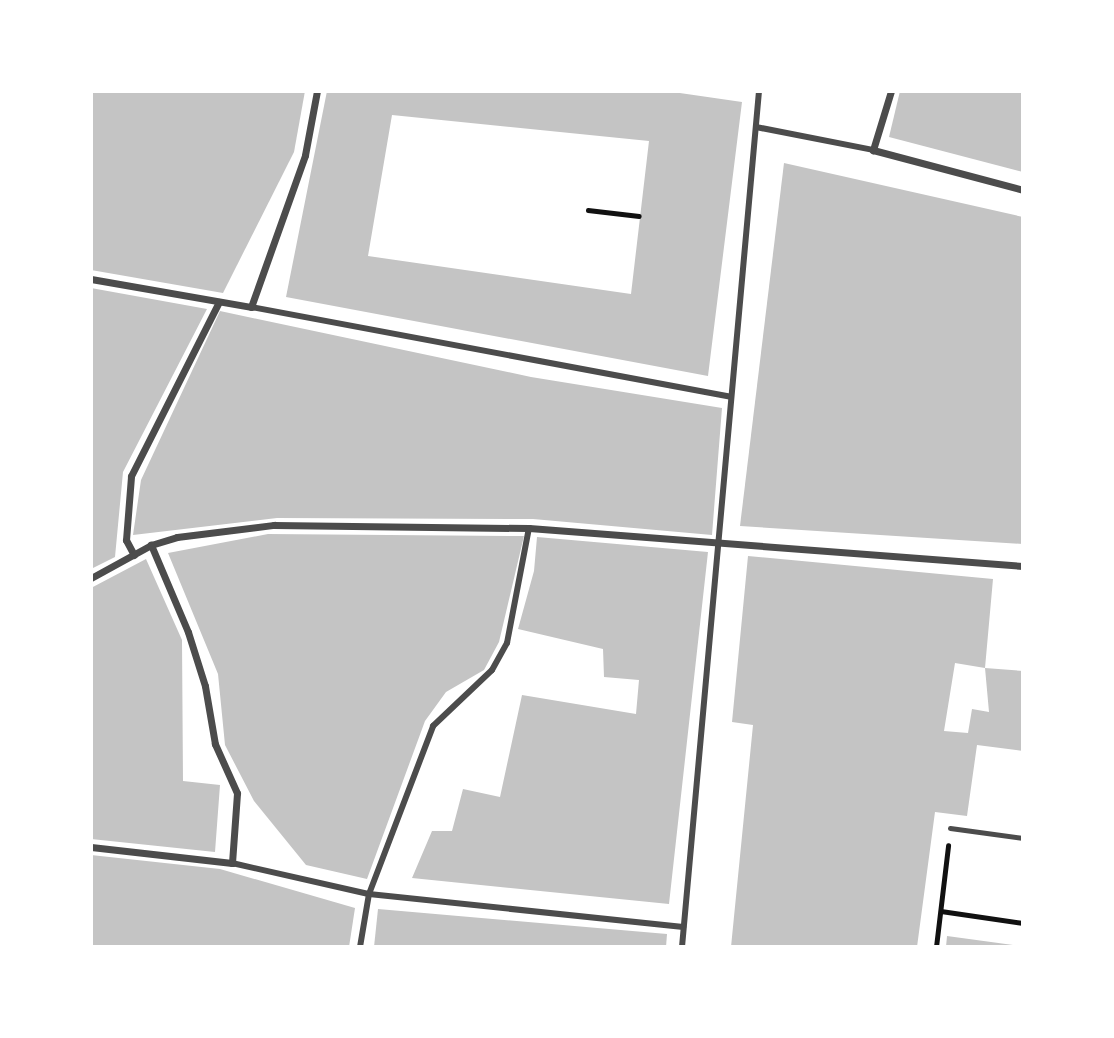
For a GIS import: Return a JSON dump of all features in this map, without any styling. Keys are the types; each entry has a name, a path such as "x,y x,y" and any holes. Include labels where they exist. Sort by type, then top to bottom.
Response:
{"street":[{"path":"251,307 305,155 317,91"},
{"path":"682,947 758,91"},
{"path":"873,150 891,91"},
{"path":"756,127 873,150 1023,190"},
{"path":"91,279 731,397"},
{"path":"134,555 126,540 131,476 219,302"},
{"path":"91,578 151,545 177,537 274,525 529,528 1023,566"},
{"path":"360,947 369,894 433,726 492,670 507,643 529,528"},
{"path":"151,545 188,632 205,686 215,744 237,793 232,863"},
{"path":"91,846 232,863 369,894 683,927"}],"lane":[{"path":"950,828 1023,838"}],"path":[{"path":"588,210 639,216"},
{"path":"936,947 950,828"},
{"path":"941,911 1023,923"}],"building":[{"path":"91,91 305,91 294,152 223,293 91,270"},
{"path":"327,91 666,91 742,102 708,376 286,297","holes":["392,115 649,141 631,294 368,256"]},
{"path":"900,91 1023,91 1023,172 889,137"},
{"path":"784,163 1023,217 1023,544 740,526"},
{"path":"91,288 207,309 123,472 115,557 91,569"},
{"path":"220,311 531,377 722,408 712,535 533,519 277,518 133,535 141,480"},
{"path":"268,534 524,536 499,642 484,670 446,692 425,721 367,879 306,865 254,801 225,745 218,674 168,553"},
{"path":"537,537 708,552 669,904 412,878 432,831 452,831 463,789 500,797 522,695 636,714 639,680 604,677 603,649 518,629 534,571"},
{"path":"748,556 993,579 985,668 1023,671 1023,751 977,745 967,816 935,812 917,947 731,947 753,725 732,722","holes":["955,663 985,668 989,712 972,709 968,733 944,731"]},
{"path":"146,559 182,640 183,781 220,785 215,852 91,839 91,588"},
{"path":"91,855 220,869 355,908 349,947 91,947"},
{"path":"378,909 667,934 666,947 374,947"},
{"path":"947,936 1013,945 1013,947 946,947"}]}
